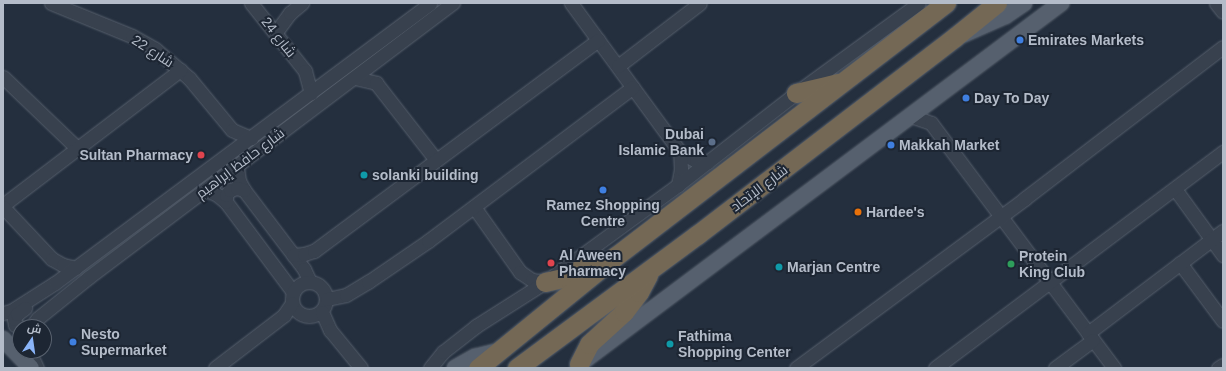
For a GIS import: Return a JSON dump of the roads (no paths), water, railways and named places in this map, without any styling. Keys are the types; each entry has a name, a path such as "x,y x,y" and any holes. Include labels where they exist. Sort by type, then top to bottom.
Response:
{"highway":[{"path":"478,368 616,256 946,3"},
{"name":"شارع الإتحاد","path":"519,367 651,269 955,37 997,3"},
{"path":"796,93 845,81"},
{"path":"545,282 566,277 599,258 616,256"},
{"path":"577,366 585,350 594,338 615,320 632,302 651,269"}],"main road":[{"path":"955,37 993,22 1022,4 1060,4"},
{"path":"577,366 1060,4"},
{"path":"3,339 31,368"},
{"path":"455,368 475,357 500,351"}],"street":[{"name":"شارع 24","path":"251,3 276,32 305,71 311,93"},
{"path":"276,32 290,12 302,3"},
{"name":"شارع حافظ إبراهيم","path":"3,313 11,311 44,291 76,268 430,3"},
{"name":"شارع حافظ إبراهيم","path":"37,319 204,190 237,167 453,3"},
{"path":"571,3 680,152 696,161 708,162"},
{"path":"618,66 700,3"},
{"path":"430,368 443,352 476,326 522,295 545,282 678,185 796,93 919,3"},
{"path":"1216,3 1223,12"},
{"name":"شارع 22","path":"56,4 142,42 163,55 180,70 232,130 251,138"},
{"path":"264,18 290,12"},
{"path":"293,255 314,251 598,40"},
{"path":"796,368 1001,216 1223,47"},
{"path":"376,61 376,83 436,160"},
{"path":"76,268 63,265 52,259 3,206 180,70"},
{"name":"شارع 24","path":"305,71 330,79"},
{"path":"3,78 77,148"},
{"path":"355,78 376,83"},
{"path":"204,190 216,194 226,202 302,315 312,317 324,305 346,295 368,282 474,207 633,87"},
{"path":"931,101 929,112 931,123 1114,368"},
{"path":"911,116 931,123"},
{"path":"232,130 232,152"},
{"path":"678,185 681,169 680,152"},
{"path":"935,368 1223,152"},
{"path":"237,167 239,181 244,190 304,269 310,282"},
{"path":"226,202 226,195 230,190 237,188 244,190"},
{"path":"1175,189 1223,255"},
{"path":"474,207 520,272 532,280 545,282"},
{"path":"1055,368 1180,263 1223,230"},
{"path":"304,269 314,251"},
{"path":"52,259 55,267 55,283"},
{"path":"1180,263 1223,321"},
{"path":"520,272 522,295"},
{"path":"215,368 284,315 294,303 300,284 310,282 320,286 325,293 324,305 330,330 361,368"},
{"path":"14,319 14,316 34,301 44,291"},
{"path":"31,319 43,308 64,297"},
{"path":"1218,368 1223,365"}],"place":[{"name":"Emirates Markets","path":"1020,40"},
{"name":"Day To Day","path":"966,98"},
{"name":"Dubai Islamic Bank","path":"712,142"},
{"name":"Makkah Market","path":"891,145"},
{"name":"Sultan Pharmacy","path":"201,155"},
{"name":"solanki building","path":"364,175"},
{"name":"Ramez Shopping Centre","path":"603,190"},
{"name":"Hardee's","path":"858,212"},
{"name":"Al Aween Pharmacy","path":"551,263"},
{"name":"Protein King Club","path":"1011,264"},
{"name":"Marjan Centre","path":"779,267"},
{"name":"Nesto Supermarket","path":"73,342"},
{"name":"Fathima Shopping Center","path":"670,344"}]}
